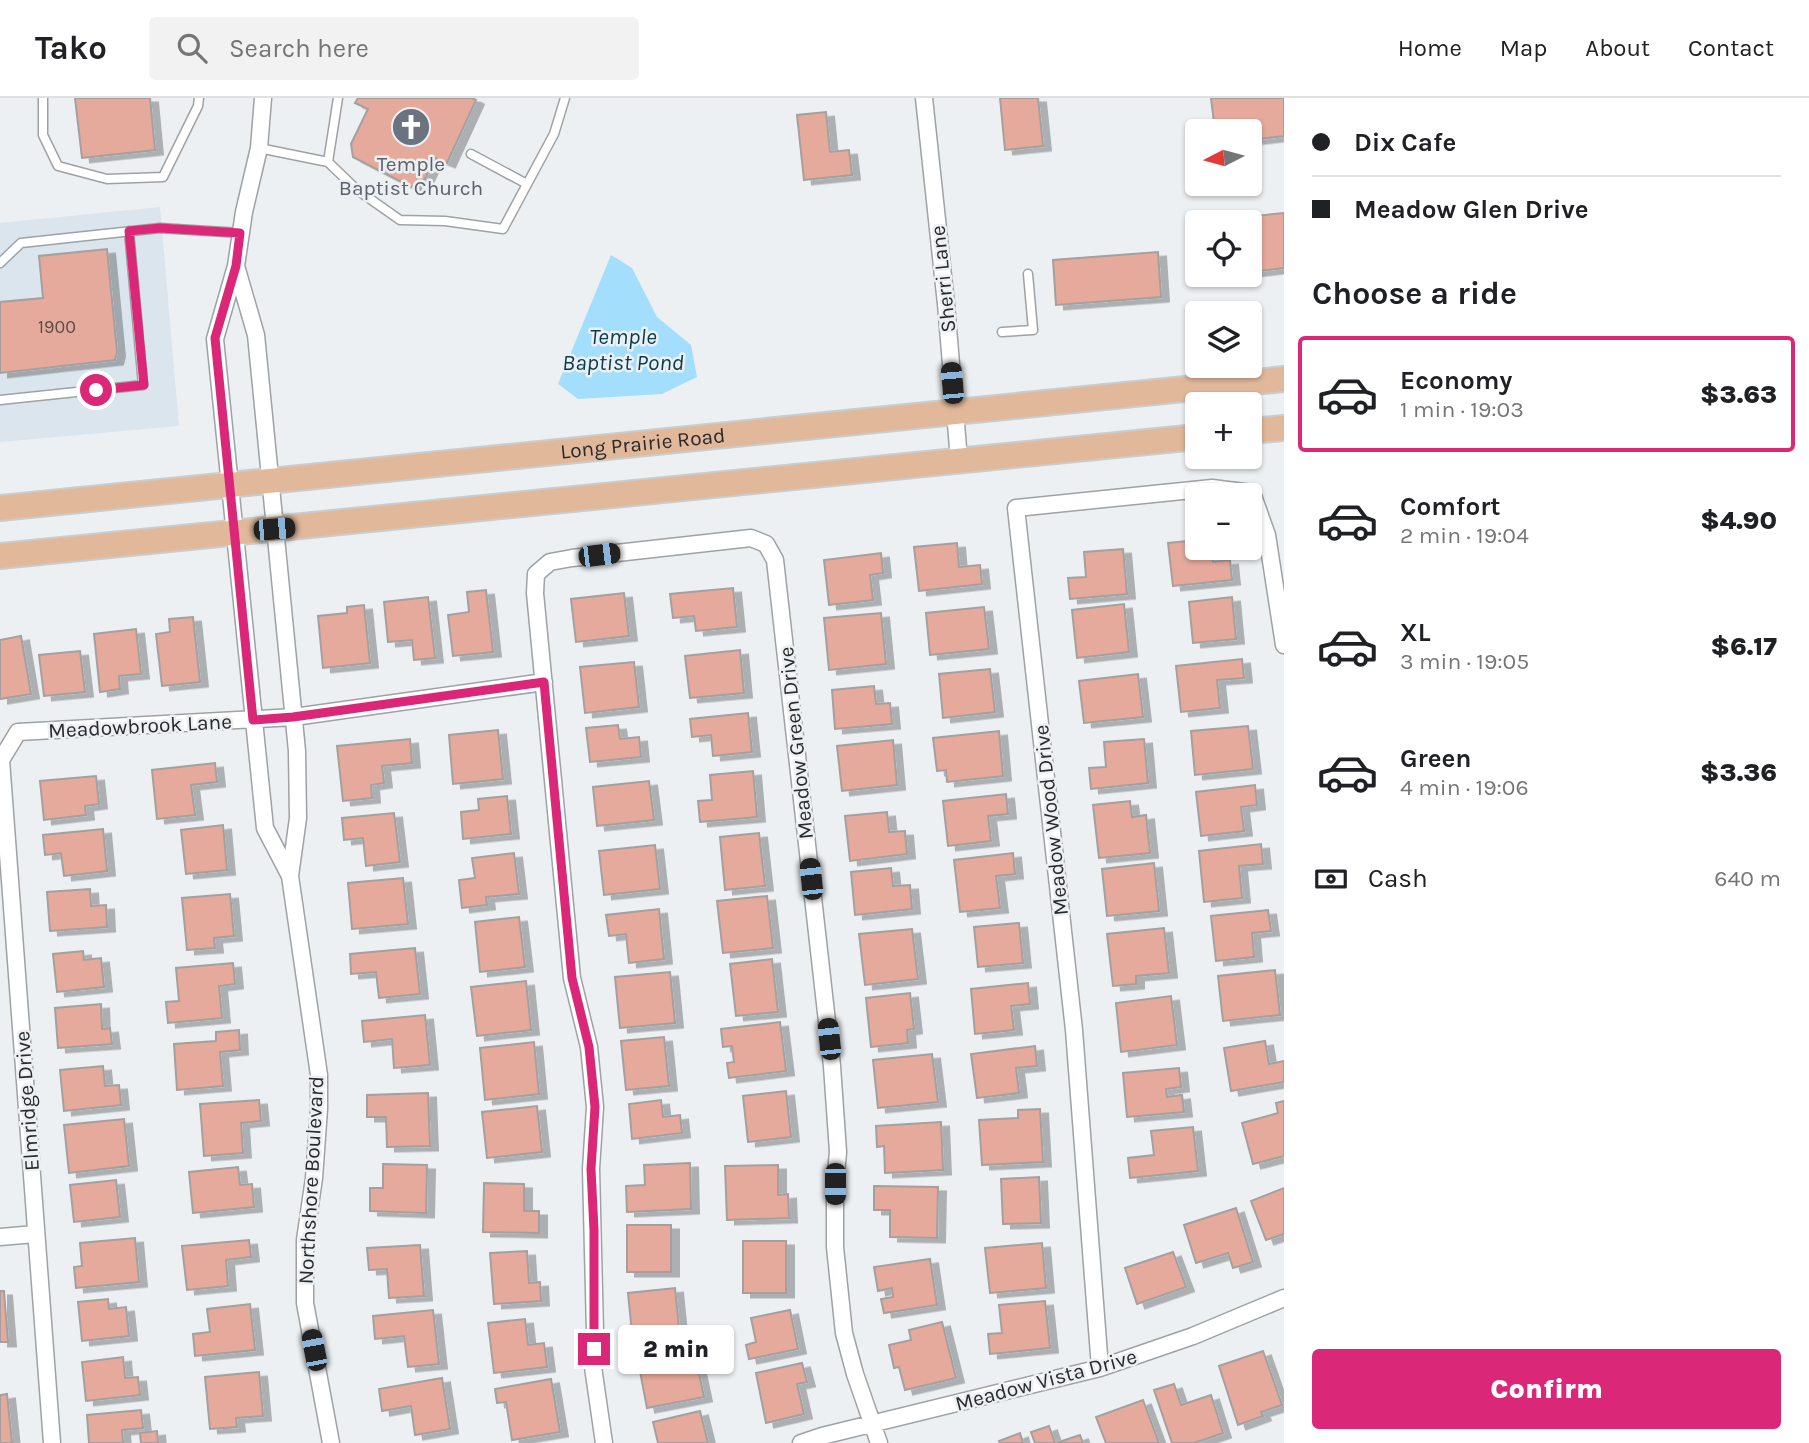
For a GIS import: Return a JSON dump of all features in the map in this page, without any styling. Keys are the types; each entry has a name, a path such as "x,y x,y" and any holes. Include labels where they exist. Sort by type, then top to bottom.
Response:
{"main road":[{"name":"Long Prairie Road","path":"0,508 1284,379"},
{"path":"1262,430 1284,428"},
{"path":"0,556 1185,438"}],"street":[{"name":"Northshore Boulevard","path":"263,98 259,148 240,233 236,266 215,338 265,828 290,876"},
{"name":"Sherri Lane","path":"924,98 959,460"},
{"name":"Northshore Boulevard","path":"236,266 256,335 297,751 298,818 290,876 319,1074 314,1178 305,1240 305,1303 331,1443"},
{"name":"Meadow Wood Drive","path":"1100,1368 1074,1030 1016,508 1212,488 1252,493 1266,535 1284,645"},
{"name":"Meadow Green Drive","path":"544,682 534,593 536,574 550,562 751,538 766,544 775,560 832,1066 838,1152 835,1247 844,1333 879,1443"},
{"name":"Meadowbrook Lane","path":"1,760 18,732 293,717 544,682"},
{"path":"544,682 572,978 589,1047 595,1107 591,1169 595,1332 593,1367 604,1443"},
{"name":"Elmridge Drive","path":"1,760 52,1443"},
{"path":"0,1237 35,1234"},
{"name":"Meadow Vista Drive","path":"802,1443 1100,1368 1193,1336 1284,1298"}],"lane":[{"path":"43,98 43,135 58,166 107,179 163,177 198,106 199,98"},
{"path":"328,162 338,98"},
{"path":"259,148 328,162 356,189 400,220 503,229 554,134 565,98"},
{"path":"471,154 527,184"},
{"path":"0,263 21,243 160,228 240,233"},
{"path":"0,400 144,385 129,231"},
{"path":"1002,332 1033,330 1028,274"}],"shaded area":[{"path":"160,207 179,426 0,442 0,223"}],"water":[{"name":"Temple Baptist Pond","path":"611,255 632,268 657,317 691,345 697,377 662,394 578,399 558,384"}],"building":[{"path":"75,98 150,98 155,150 82,158"},
{"name":"Temple Baptist Church","path":"358,98 476,100 447,163 435,158 423,183 411,187 353,157 351,144 368,109 355,103"},
{"path":"1000,98 1038,98 1043,146 1005,150"},
{"path":"1211,98 1284,98 1284,136 1262,139 1262,119 1214,119"},
{"path":"826,112 830,152 849,150 852,175 804,180 797,115"},
{"path":"1284,213 1284,268 1262,271 1262,215"},
{"path":"107,249 117,352 115,360 0,373 0,302 43,298 39,256"},
{"path":"1158,252 1161,297 1056,305 1053,260"},
{"path":"1185,541 1185,560 1230,560 1232,580 1173,586 1168,543"},
{"path":"957,543 959,567 980,565 982,584 919,591 914,547"},
{"path":"1123,549 1127,594 1070,599 1068,578 1086,577 1084,552"},
{"path":"881,553 883,573 870,575 873,600 829,605 824,560"},
{"path":"733,588 737,627 696,631 694,616 673,618 670,594"},
{"path":"486,590 493,652 453,656 448,615 469,612 467,592"},
{"path":"624,593 629,636 576,642 571,599"},
{"path":"428,597 435,658 414,660 412,640 388,642 384,602"},
{"path":"1232,597 1236,639 1193,643 1189,602"},
{"path":"1124,604 1129,652 1077,658 1072,610"},
{"path":"364,605 370,663 323,668 318,616 347,613 347,607"},
{"path":"984,607 989,649 930,655 926,613"},
{"path":"881,613 886,664 829,670 824,618"},
{"path":"193,617 200,682 162,686 156,634 170,632 169,619"},
{"path":"136,629 141,674 119,676 120,689 100,692 94,634"},
{"path":"21,636 31,694 0,699 0,640"},
{"path":"740,650 744,693 690,698 685,656"},
{"path":"80,651 85,692 44,696 39,655"},
{"path":"1242,659 1244,678 1217,680 1220,708 1181,712 1176,666"},
{"path":"634,662 639,707 585,713 580,667"},
{"path":"990,669 995,712 943,718 939,674"},
{"path":"1138,674 1143,717 1084,723 1079,681"},
{"path":"874,686 876,704 890,703 892,724 835,729 832,690"},
{"path":"748,713 752,752 713,756 711,735 692,737 690,719"},
{"path":"618,725 620,739 639,737 641,757 590,762 586,728"},
{"path":"1248,726 1253,769 1195,775 1191,731"},
{"path":"498,730 503,779 453,784 449,735"},
{"path":"999,731 1003,776 947,782 946,770 937,771 933,738"},
{"path":"410,739 412,763 382,766 384,783 371,785 372,798 343,801 337,746"},
{"path":"1144,739 1148,783 1091,789 1089,768 1106,767 1104,742"},
{"path":"893,740 897,785 842,791 837,746"},
{"path":"215,763 217,782 191,785 195,815 157,819 152,770"},
{"path":"753,771 757,817 700,822 698,801 712,800 710,775"},
{"path":"96,776 99,804 85,806 86,815 44,820 40,781"},
{"path":"649,781 654,820 597,826 593,787"},
{"path":"1255,785 1257,805 1241,807 1244,831 1201,836 1196,792"},
{"path":"1006,794 1008,814 988,816 991,841 948,846 943,801"},
{"path":"507,796 511,834 463,839 461,812 479,810 478,799"},
{"path":"1130,801 1132,817 1146,815 1150,853 1099,858 1093,805"},
{"path":"887,812 889,832 905,831 907,854 850,861 845,816"},
{"path":"394,813 400,862 366,866 363,838 344,840 342,818"},
{"path":"223,825 227,870 186,874 181,830"},
{"path":"103,829 107,871 64,876 61,853 45,855 43,835"},
{"path":"759,833 765,886 725,890 720,837"},
{"path":"1261,844 1263,864 1239,866 1242,898 1204,902 1199,851"},
{"path":"655,845 660,889 604,895 599,851"},
{"path":"514,853 519,894 486,897 487,905 462,908 459,880 475,878 472,858"},
{"path":"1013,853 1015,874 996,876 1000,908 960,912 954,860"},
{"path":"1154,863 1159,911 1107,916 1102,869"},
{"path":"891,868 893,886 910,885 912,909 855,915 851,872"},
{"path":"403,878 408,924 352,929 348,883"},
{"path":"90,889 91,906 106,905 107,927 50,931 47,892"},
{"path":"230,894 234,936 214,938 215,948 187,950 182,898"},
{"path":"767,896 773,948 723,953 717,901"},
{"path":"659,909 664,959 629,963 626,934 609,936 606,915"},
{"path":"1268,910 1271,931 1252,933 1254,957 1216,961 1211,916"},
{"path":"519,917 525,967 480,972 475,922"},
{"path":"1019,923 1023,963 978,967 974,927"},
{"path":"1164,928 1169,973 1136,976 1136,984 1113,986 1107,934"},
{"path":"912,929 918,979 865,985 859,934"},
{"path":"415,948 420,994 379,998 376,972 351,974 350,954"},
{"path":"83,951 84,960 101,958 104,987 57,992 53,954"},
{"path":"772,959 778,1012 736,1016 730,964"},
{"path":"233,963 235,984 219,986 222,1018 168,1023 166,1002 179,1001 176,968"},
{"path":"1275,970 1280,1015 1223,1021 1218,976"},
{"path":"670,972 675,1023 620,1028 615,977"},
{"path":"526,981 531,1030 477,1036 471,987"},
{"path":"1028,983 1030,1004 1011,1006 1014,1030 975,1034 971,989"},
{"path":"910,993 914,1029 907,1030 908,1043 871,1047 866,998"},
{"path":"1171,996 1177,1045 1121,1052 1116,1003"},
{"path":"101,1004 102,1029 110,1028 112,1044 58,1048 55,1008"},
{"path":"425,1015 430,1065 394,1068 392,1039 364,1042 362,1021"},
{"path":"780,1022 786,1071 729,1078 727,1063 734,1062 732,1046 723,1047 721,1029"},
{"path":"239,1030 240,1050 220,1052 223,1086 177,1090 174,1044 216,1041 216,1032"},
{"path":"664,1037 669,1086 626,1090 621,1041"},
{"path":"1265,1041 1269,1064 1284,1061 1284,1082 1231,1091 1224,1048"},
{"path":"534,1042 539,1094 485,1100 480,1048"},
{"path":"1035,1046 1037,1066 1016,1068 1019,1093 977,1098 971,1054"},
{"path":"932,1054 938,1102 878,1108 873,1060"},
{"path":"103,1066 105,1086 119,1085 121,1105 64,1111 60,1070"},
{"path":"1179,1068 1181,1087 1166,1089 1167,1097 1182,1095 1184,1112 1127,1117 1123,1073"},
{"path":"786,1091 791,1137 748,1142 743,1096"},
{"path":"428,1093 430,1146 387,1147 386,1117 367,1117 367,1095"},
{"path":"259,1100 261,1121 241,1123 243,1153 204,1156 200,1104"},
{"path":"661,1100 663,1117 680,1115 682,1133 632,1139 629,1104"},
{"path":"1284,1101 1284,1156 1253,1164 1242,1123 1278,1113 1276,1103"},
{"path":"537,1106 542,1152 487,1158 482,1112"},
{"path":"1040,1109 1043,1162 982,1165 979,1120 1018,1118 1018,1110"},
{"path":"124,1119 129,1166 69,1173 64,1125"},
{"path":"941,1122 943,1170 885,1173 884,1146 877,1147 876,1126"},
{"path":"1193,1127 1198,1171 1130,1178 1128,1158 1154,1155 1151,1131"},
{"path":"690,1163 691,1209 627,1212 626,1186 645,1185 644,1165"},
{"path":"383,1164 427,1165 426,1213 370,1211 370,1188 383,1188"},
{"path":"778,1165 778,1195 788,1194 789,1218 727,1220 725,1166"},
{"path":"238,1167 240,1185 252,1184 254,1207 193,1213 189,1172"},
{"path":"1039,1177 1041,1223 1003,1224 1001,1179"},
{"path":"116,1180 120,1217 74,1222 70,1185"},
{"path":"484,1183 524,1184 524,1211 539,1211 539,1233 483,1232"},
{"path":"874,1186 938,1187 937,1238 890,1237 890,1210 874,1210"},
{"path":"1284,1188 1284,1234 1266,1240 1251,1201"},
{"path":"1236,1208 1253,1262 1233,1268 1228,1253 1196,1263 1184,1225"},
{"path":"627,1225 671,1225 671,1272 627,1272"},
{"path":"135,1238 139,1282 76,1288 74,1267 82,1266 80,1243"},
{"path":"249,1240 251,1257 226,1260 228,1286 187,1290 182,1246"},
{"path":"743,1241 786,1241 786,1293 743,1293"},
{"path":"1042,1243 1046,1288 990,1293 985,1248"},
{"path":"420,1245 424,1296 389,1298 387,1269 369,1270 367,1248"},
{"path":"527,1251 529,1283 540,1282 541,1301 494,1304 490,1253"},
{"path":"1173,1252 1186,1287 1137,1304 1125,1268"},
{"path":"930,1259 937,1305 884,1313 881,1299 893,1297 892,1288 878,1291 874,1267"},
{"path":"675,1288 680,1338 633,1343 628,1293"},
{"path":"0,1291 4,1291 8,1342 0,1342"},
{"path":"108,1299 109,1309 126,1307 129,1336 82,1341 78,1302"},
{"path":"1045,1301 1050,1348 990,1354 988,1334 1002,1333 999,1305"},
{"path":"250,1304 255,1350 195,1356 193,1334 210,1332 207,1309"},
{"path":"433,1310 439,1364 408,1367 404,1336 375,1339 373,1316"},
{"path":"790,1310 798,1349 749,1359 746,1345 756,1342 751,1318"},
{"path":"525,1319 528,1345 544,1343 547,1367 494,1373 488,1323"},
{"path":"942,1322 956,1378 905,1390 899,1367 894,1368 889,1345 911,1340 909,1330"},
{"path":"694,1350 704,1397 647,1408 638,1361"},
{"path":"1263,1351 1282,1405 1261,1412 1263,1416 1238,1425 1219,1366"},
{"path":"123,1357 125,1378 138,1377 140,1395 86,1401 82,1362"},
{"path":"802,1363 807,1382 797,1384 804,1414 766,1423 756,1373"},
{"path":"259,1372 263,1416 236,1418 237,1427 210,1429 205,1377"},
{"path":"442,1378 450,1429 415,1435 411,1406 382,1411 379,1389"},
{"path":"551,1379 560,1432 512,1440 506,1402 497,1403 495,1389"},
{"path":"1174,1384 1181,1405 1211,1395 1223,1433 1194,1443 1172,1443 1154,1390"},
{"path":"7,1394 12,1443 0,1443 0,1395"},
{"path":"1143,1400 1159,1443 1106,1443 1096,1417"},
{"path":"141,1410 143,1428 122,1430 123,1443 89,1443 87,1415"},
{"path":"700,1411 708,1443 658,1443 653,1422"},
{"path":"1049,1426 1055,1443 1035,1443 1031,1432"},
{"path":"157,1431 158,1443 141,1443 140,1433"},
{"path":"1020,1433 1023,1443 999,1441"},
{"path":"1080,1435 1083,1443 1056,1443"}],"place":[{"name":"Temple Baptist Church","path":"411,127"}],"route":[{"path":"96,390 144,385 129,231 160,228 240,233 236,266 215,338 253,720 293,717 544,682 572,978 589,1047 595,1107 591,1169 594,1349"}]}
